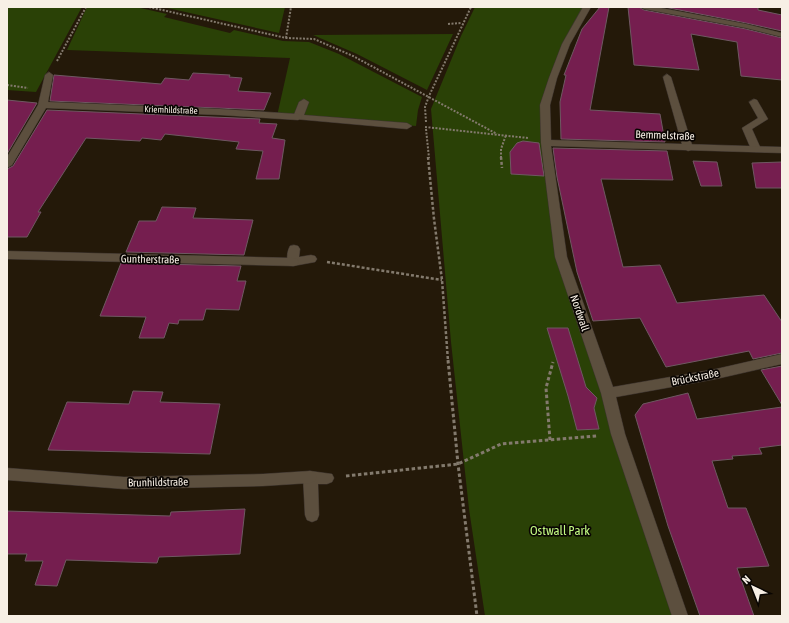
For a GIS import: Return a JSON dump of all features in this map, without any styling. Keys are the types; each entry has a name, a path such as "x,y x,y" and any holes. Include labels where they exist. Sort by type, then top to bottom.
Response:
{"street":[{"name":"Nordwall","path":"587,7 566,44 553,78 545,105 546,143 561,257 608,393 618,434 680,616"},
{"path":"644,7 746,26 782,35"},
{"path":"7,165 43,105 49,75"},
{"path":"667,77 688,148"},
{"path":"298,117 304,102"},
{"path":"754,102 763,119 747,128 756,149"},
{"name":"Kriemhildstraße","path":"43,105 220,112 407,126"},
{"name":"Bemmelstraße","path":"546,143 782,150"},
{"path":"293,262 294,249"},
{"name":"Guntherstraße","path":"7,255 293,262 311,259"},
{"name":"Brückstraße","path":"608,393 716,374 782,359"},
{"name":"Brunhildstraße","path":"7,474 124,483 263,480 310,477 327,478"},
{"path":"310,477 312,515"}],"path":[{"path":"49,75 86,7"},
{"path":"149,7 286,38 314,39 353,56 497,134"},
{"path":"286,38 292,7"},
{"path":"471,7 462,23 425,107 434,219 442,280 458,464 478,616"},
{"path":"448,24 462,23"},
{"path":"426,127 528,138"},
{"path":"502,168 501,149 506,135"},
{"path":"311,259 442,280"},
{"path":"550,440 546,388 553,362"},
{"path":"327,478 458,464 502,444 600,436"}],"green space":[{"path":"7,7 82,7 36,92 7,90"},
{"path":"87,7 136,7 167,14 164,17 230,33 234,30 283,41 309,42 339,54 422,97 418,110 416,126 277,116 290,58 67,50"},
{"path":"163,7 285,7 279,33"},
{"name":"Ostwall Park","path":"475,7 587,7 578,21 545,105 561,257 680,616 485,616 469,509 451,342 431,109 461,36"},
{"path":"453,34 427,90 357,54 313,35"}],"building":[{"path":"600,7 609,7 590,110 660,114 665,142 561,139 560,102 566,75 564,75 582,29"},
{"path":"628,7 639,7 644,10 746,29 782,38 782,80 741,76 737,42 691,34 699,70 634,65"},
{"path":"664,7 758,7 758,10 782,15 782,31 746,23"},
{"path":"193,73 230,75 229,77 242,78 238,91 271,93 264,110 50,101 54,75 161,84 165,78 189,80"},
{"path":"7,100 37,103 7,154"},
{"path":"47,110 260,119 259,123 277,124 272,138 285,140 279,179 256,179 263,151 236,149 239,142 165,134 161,140 142,138 140,141 86,138 38,212 41,212 27,237 7,237 7,169 13,166"},
{"path":"523,141 539,143 544,176 511,174 510,152 517,143"},
{"path":"553,148 667,151 673,180 601,179 623,267 660,265 677,303 764,295 782,322 782,353 753,359 749,351 666,367 640,318 593,321 577,272 557,177"},
{"path":"693,161 717,162 722,186 701,186"},
{"path":"782,162 782,188 756,188 752,163"},
{"path":"162,207 196,208 193,218 253,220 244,255 126,252 139,221 156,221"},
{"path":"121,263 241,266 237,281 246,281 239,310 206,309 203,320 179,320 178,324 169,323 164,338 139,338 146,317 100,316"},
{"path":"547,328 568,328 586,387 597,398 594,408 599,429 577,430"},
{"path":"782,366 782,405 761,370"},
{"path":"133,391 163,392 160,402 220,404 210,454 48,450 67,402 129,404"},
{"path":"688,393 697,419 782,407 782,445 759,448 762,454 732,456 733,459 712,461 728,508 746,508 769,566 737,568 754,616 700,616 668,526 635,415 643,404"},
{"path":"245,509 240,554 159,557 157,563 66,560 57,586 35,585 43,561 25,561 27,554 7,554 7,511 170,516 171,512"}]}
